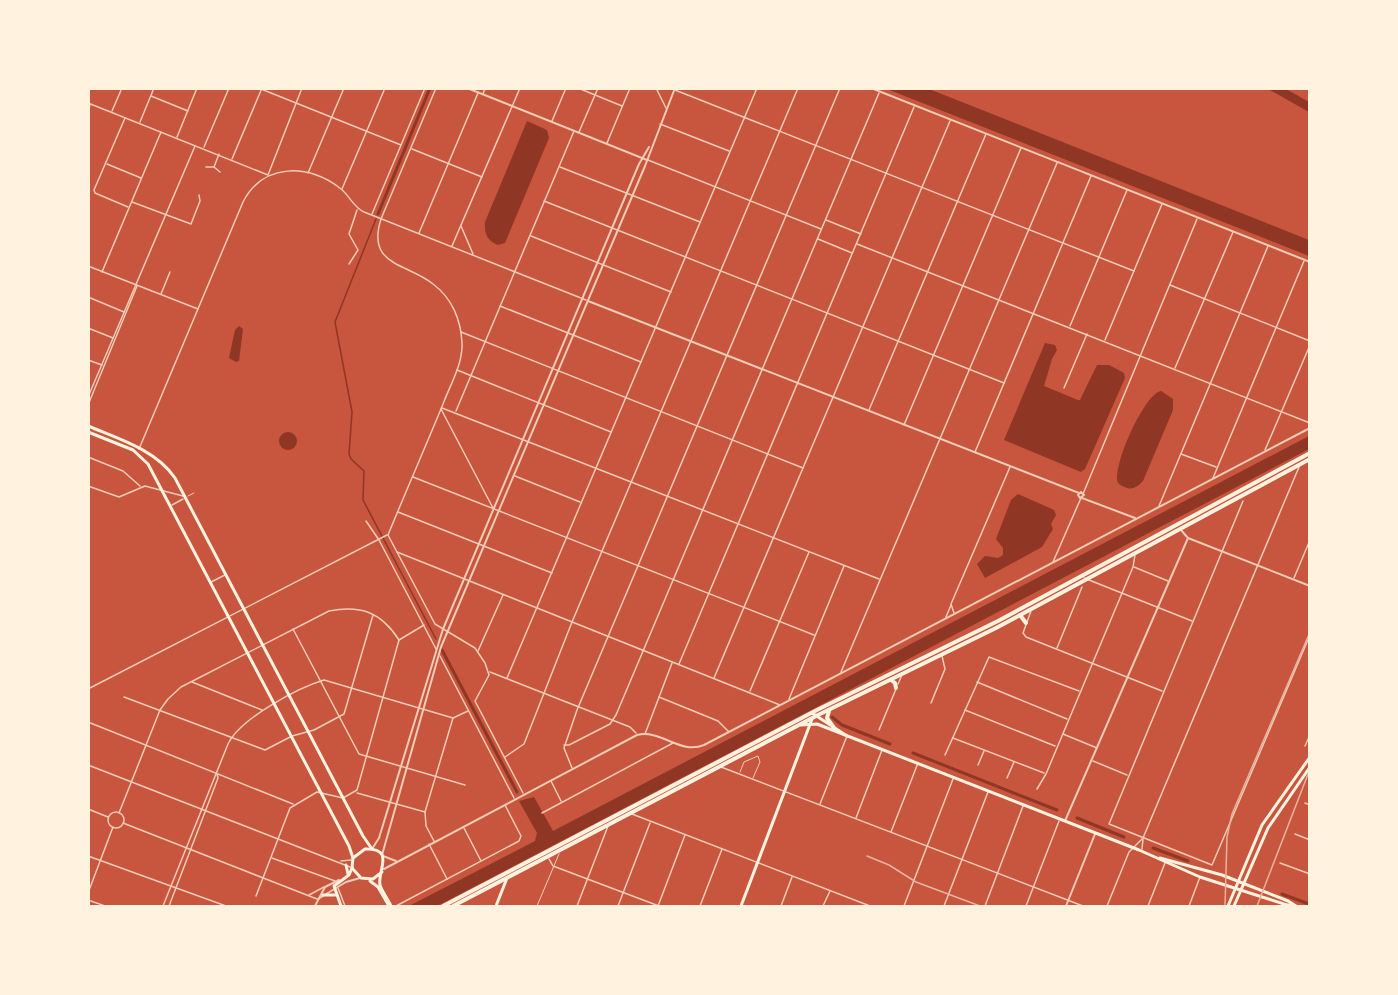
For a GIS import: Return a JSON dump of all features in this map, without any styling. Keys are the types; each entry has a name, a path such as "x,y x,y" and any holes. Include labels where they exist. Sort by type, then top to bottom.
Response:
{"highway":[{"path":"443,906 534,858 558,851 609,825 814,716 996,628 1310,453"},
{"path":"453,906 507,878 616,815 814,716 909,664 998,621 1076,577 1310,459"},
{"path":"1076,577 1084,578"},
{"path":"1033,607 1040,597"},
{"path":"1019,615 1026,623"},
{"path":"996,628 998,621"},
{"path":"941,655 948,645"},
{"path":"902,674 909,664"},
{"path":"890,680 895,683 896,688"},
{"path":"829,710 827,718 834,728"},
{"path":"609,825 616,815"},
{"path":"507,878 534,858"}],"main road":[{"path":"88,426 138,450 170,471 186,497 343,798 372,849 382,856 383,871 380,884 390,906"},
{"path":"88,432 138,450 163,490 349,846 352,868 347,876 333,888 343,906"},
{"path":"814,716 847,736"},
{"path":"814,716 847,736 988,792 1158,858 1238,881 1295,906"},
{"path":"741,906 814,716"},
{"path":"1228,906 1262,825 1310,757"},
{"path":"1234,906 1268,828 1310,767"},
{"path":"352,859 361,850 372,849"},
{"path":"1158,858 1200,877 1280,905 1295,906"},
{"path":"346,865 347,876"},
{"path":"352,868 361,878 378,887 390,906"},
{"path":"368,880 383,871"},
{"path":"496,906 507,878"},
{"path":"323,895 335,895"}],"street":[{"path":"112,112 122,88"},
{"path":"140,123 154,88"},
{"path":"177,137 197,88"},
{"path":"204,148 229,88"},
{"path":"268,175 303,88"},
{"path":"308,173 344,88"},
{"path":"342,189 385,88"},
{"path":"372,215 425,88"},
{"path":"88,689 387,535 441,408 461,354 460,332 454,309 442,291 385,257 378,238 381,219 436,88"},
{"path":"466,88 822,229"},
{"path":"482,95 485,88"},
{"path":"452,247 520,88"},
{"path":"552,122 566,88"},
{"path":"578,88 623,107"},
{"path":"579,133 598,88"},
{"path":"607,144 630,88"},
{"path":"656,88 666,109"},
{"path":"507,678 757,88"},
{"path":"505,758 524,744 572,622 798,88"},
{"path":"572,769 564,754 564,745 578,707 840,88"},
{"path":"871,88 1310,262"},
{"path":"232,159 261,89 401,145"},
{"path":"396,861 382,856 439,654 618,231 675,89 1134,271"},
{"path":"564,745 570,745 610,724 613,720 880,92"},
{"path":"419,233 478,93"},
{"path":"151,96 188,111"},
{"path":"88,109 90,103 268,175"},
{"path":"679,664 915,106"},
{"path":"125,117 95,193 129,207"},
{"path":"714,678 951,120"},
{"path":"660,124 730,152"},
{"path":"102,272 161,131"},
{"path":"456,412 574,131"},
{"path":"868,411 986,134"},
{"path":"88,397 115,339 196,145"},
{"path":"372,849 379,838 417,707 443,629 642,158 651,145"},
{"path":"904,426 1021,148"},
{"path":"411,149 482,177"},
{"path":"214,167 219,154"},
{"path":"840,673 1057,162"},
{"path":"106,163 141,178"},
{"path":"559,166 701,222"},
{"path":"206,167 214,167 220,172"},
{"path":"138,450 245,199 254,186 268,175 289,170 308,173 342,189 358,209 381,219 1135,518"},
{"path":"975,453 1091,176"},
{"path":"1069,327 1127,190"},
{"path":"131,202 190,224 200,201 199,195"},
{"path":"544,201 1004,383"},
{"path":"1104,341 1162,203"},
{"path":"349,264 358,250 349,234 358,209"},
{"path":"1052,562 1197,218"},
{"path":"825,220 861,234"},
{"path":"460,225 474,255"},
{"path":"1175,369 1233,232"},
{"path":"530,236 671,292"},
{"path":"817,239 852,253"},
{"path":"856,243 1310,423"},
{"path":"1158,507 1268,246"},
{"path":"1212,479 1304,260"},
{"path":"88,266 198,309"},
{"path":"161,295 170,272"},
{"path":"1169,285 1310,340"},
{"path":"88,297 126,312"},
{"path":"500,306 641,363"},
{"path":"88,328 115,339"},
{"path":"460,332 803,468"},
{"path":"1064,388 1087,334"},
{"path":"1265,450 1310,345"},
{"path":"88,360 103,366"},
{"path":"88,405 103,366"},
{"path":"456,370 611,432"},
{"path":"441,408 880,579"},
{"path":"441,408 494,509"},
{"path":"383,871 396,861 637,735 645,734 691,749 704,745 1310,428"},
{"path":"1181,454 1216,467"},
{"path":"88,457 123,471 141,487"},
{"path":"1142,851 1143,838 1300,464"},
{"path":"946,618 1010,467"},
{"path":"514,476 582,503"},
{"path":"412,477 814,635"},
{"path":"88,486 119,497 141,487 163,490 186,497"},
{"path":"171,506 186,497"},
{"path":"1243,501 1109,824 1212,865 1310,635"},
{"path":"397,511 552,573"},
{"path":"366,521 380,539 515,799"},
{"path":"1178,525 1188,538 1310,586"},
{"path":"387,535 435,624 478,651 489,671 632,728 637,735"},
{"path":"1065,821 1188,538"},
{"path":"1293,580 1310,540"},
{"path":"1037,789 1046,774 1133,567 1135,551"},
{"path":"397,552 780,705"},
{"path":"750,692 809,552"},
{"path":"789,700 844,566"},
{"path":"1133,567 1168,581"},
{"path":"211,582 226,574"},
{"path":"1084,578 1192,621"},
{"path":"1057,649 1082,586"},
{"path":"478,651 503,594"},
{"path":"951,604 954,614"},
{"path":"88,809 109,817 119,813 160,710 168,699 192,682 292,628 329,611 349,607 373,614 383,620 399,640"},
{"path":"1033,607 1023,633 1163,691"},
{"path":"124,697 265,750 292,736 309,732 346,711 373,614"},
{"path":"356,792 399,640 424,625"},
{"path":"292,628 359,753 465,785"},
{"path":"931,703 945,669 941,655"},
{"path":"945,755 989,657 1080,691"},
{"path":"645,734 672,662"},
{"path":"489,671 483,690 476,699 524,794"},
{"path":"879,730 902,674"},
{"path":"163,906 214,776 231,738 245,722 321,681 453,718 468,711"},
{"path":"192,682 263,711"},
{"path":"976,682 1068,719"},
{"path":"659,697 718,720 729,732"},
{"path":"964,710 1057,746"},
{"path":"434,841 426,826 425,812 453,718"},
{"path":"88,722 294,804"},
{"path":"1062,734 1097,748"},
{"path":"1305,746 1310,735"},
{"path":"820,805 847,736"},
{"path":"953,737 1046,774"},
{"path":"542,813 673,744"},
{"path":"855,819 882,749"},
{"path":"978,765 984,750"},
{"path":"1092,760 1128,775"},
{"path":"1007,778 1014,762"},
{"path":"891,833 918,763"},
{"path":"88,765 340,861 352,868"},
{"path":"720,767 1083,906"},
{"path":"170,906 218,778 217,773"},
{"path":"904,906 954,777"},
{"path":"551,780 561,802"},
{"path":"256,896 278,837 294,804 321,793 343,798 356,792 425,812"},
{"path":"944,906 988,792"},
{"path":"1305,803 1310,805"},
{"path":"396,906 521,839 504,804"},
{"path":"985,906 1024,805"},
{"path":"119,813 123,823"},
{"path":"631,813 870,906"},
{"path":"109,817 108,822 113,827 120,827 123,823"},
{"path":"1026,906 1059,819"},
{"path":"618,906 651,822"},
{"path":"123,823 318,899"},
{"path":"577,906 609,825"},
{"path":"462,826 481,862"},
{"path":"88,893 113,827"},
{"path":"1066,906 1095,833"},
{"path":"1295,834 1310,840"},
{"path":"547,854 553,866 659,906 685,835"},
{"path":"1107,906 1132,847 1143,838"},
{"path":"429,844 447,879"},
{"path":"700,906 722,849"},
{"path":"88,856 171,888 226,906"},
{"path":"271,857 338,882"},
{"path":"340,861 352,859"},
{"path":"1148,906 1165,863"},
{"path":"1280,863 1310,874"},
{"path":"781,906 792,876"},
{"path":"1189,906 1200,877"},
{"path":"309,895 338,882 361,878"},
{"path":"338,882 337,891 343,906"},
{"path":"315,906 327,886"},
{"path":"318,899 333,888"},
{"path":"824,906 830,891"},
{"path":"88,900 105,906"}],"lane":[{"path":"186,497 194,493"},
{"path":"739,774 744,762 758,756 760,762 753,780"},
{"path":"537,906 559,855 558,851"}],"shaded area":[{"path":"887,89 929,89 1309,240 1309,256"},
{"path":"1268,89 1286,89 1309,102 1309,112"},
{"path":"527,121 547,130 549,138 505,243 498,245 487,236 485,222"},
{"path":"239,326 243,329 239,361 236,362 229,358 235,330"},
{"path":"1045,343 1055,345 1057,350 1044,386 1078,400 1097,365 1109,365 1124,373 1125,378 1085,469 1081,472 1004,440"},
{"path":"1161,391 1173,399 1173,410 1143,481 1134,488 1125,487 1118,483 1117,475 1130,432 1146,405 1154,395"},
{"path":"288,432 294,435 297,441 294,447 288,450 282,447 279,441 282,435"},
{"path":"1309,436 1309,449 443,903 436,906 409,906 535,841 537,833 519,801 534,797 553,831"},
{"path":"1018,494 1054,510 1056,515 1051,524 1053,529 1042,547 985,578 977,564 985,556 998,558 1003,555 1003,548 996,539 1011,500"}],"waterway":[{"path":"378,214 430,88"},
{"path":"376,219 335,322 352,412 349,454 351,459 364,471 363,500 436,639"},
{"path":"442,650 517,792"},
{"path":"832,717 842,725 890,744"},
{"path":"913,753 1057,810"},
{"path":"1077,818 1124,837"},
{"path":"1153,848 1188,861"},
{"path":"1282,894 1309,904"}],"railway":[{"path":"1225,906 1227,837 1232,814 1310,632"},
{"path":"1257,906 1310,769"},
{"path":"867,856 889,865 916,882 980,906"}]}
